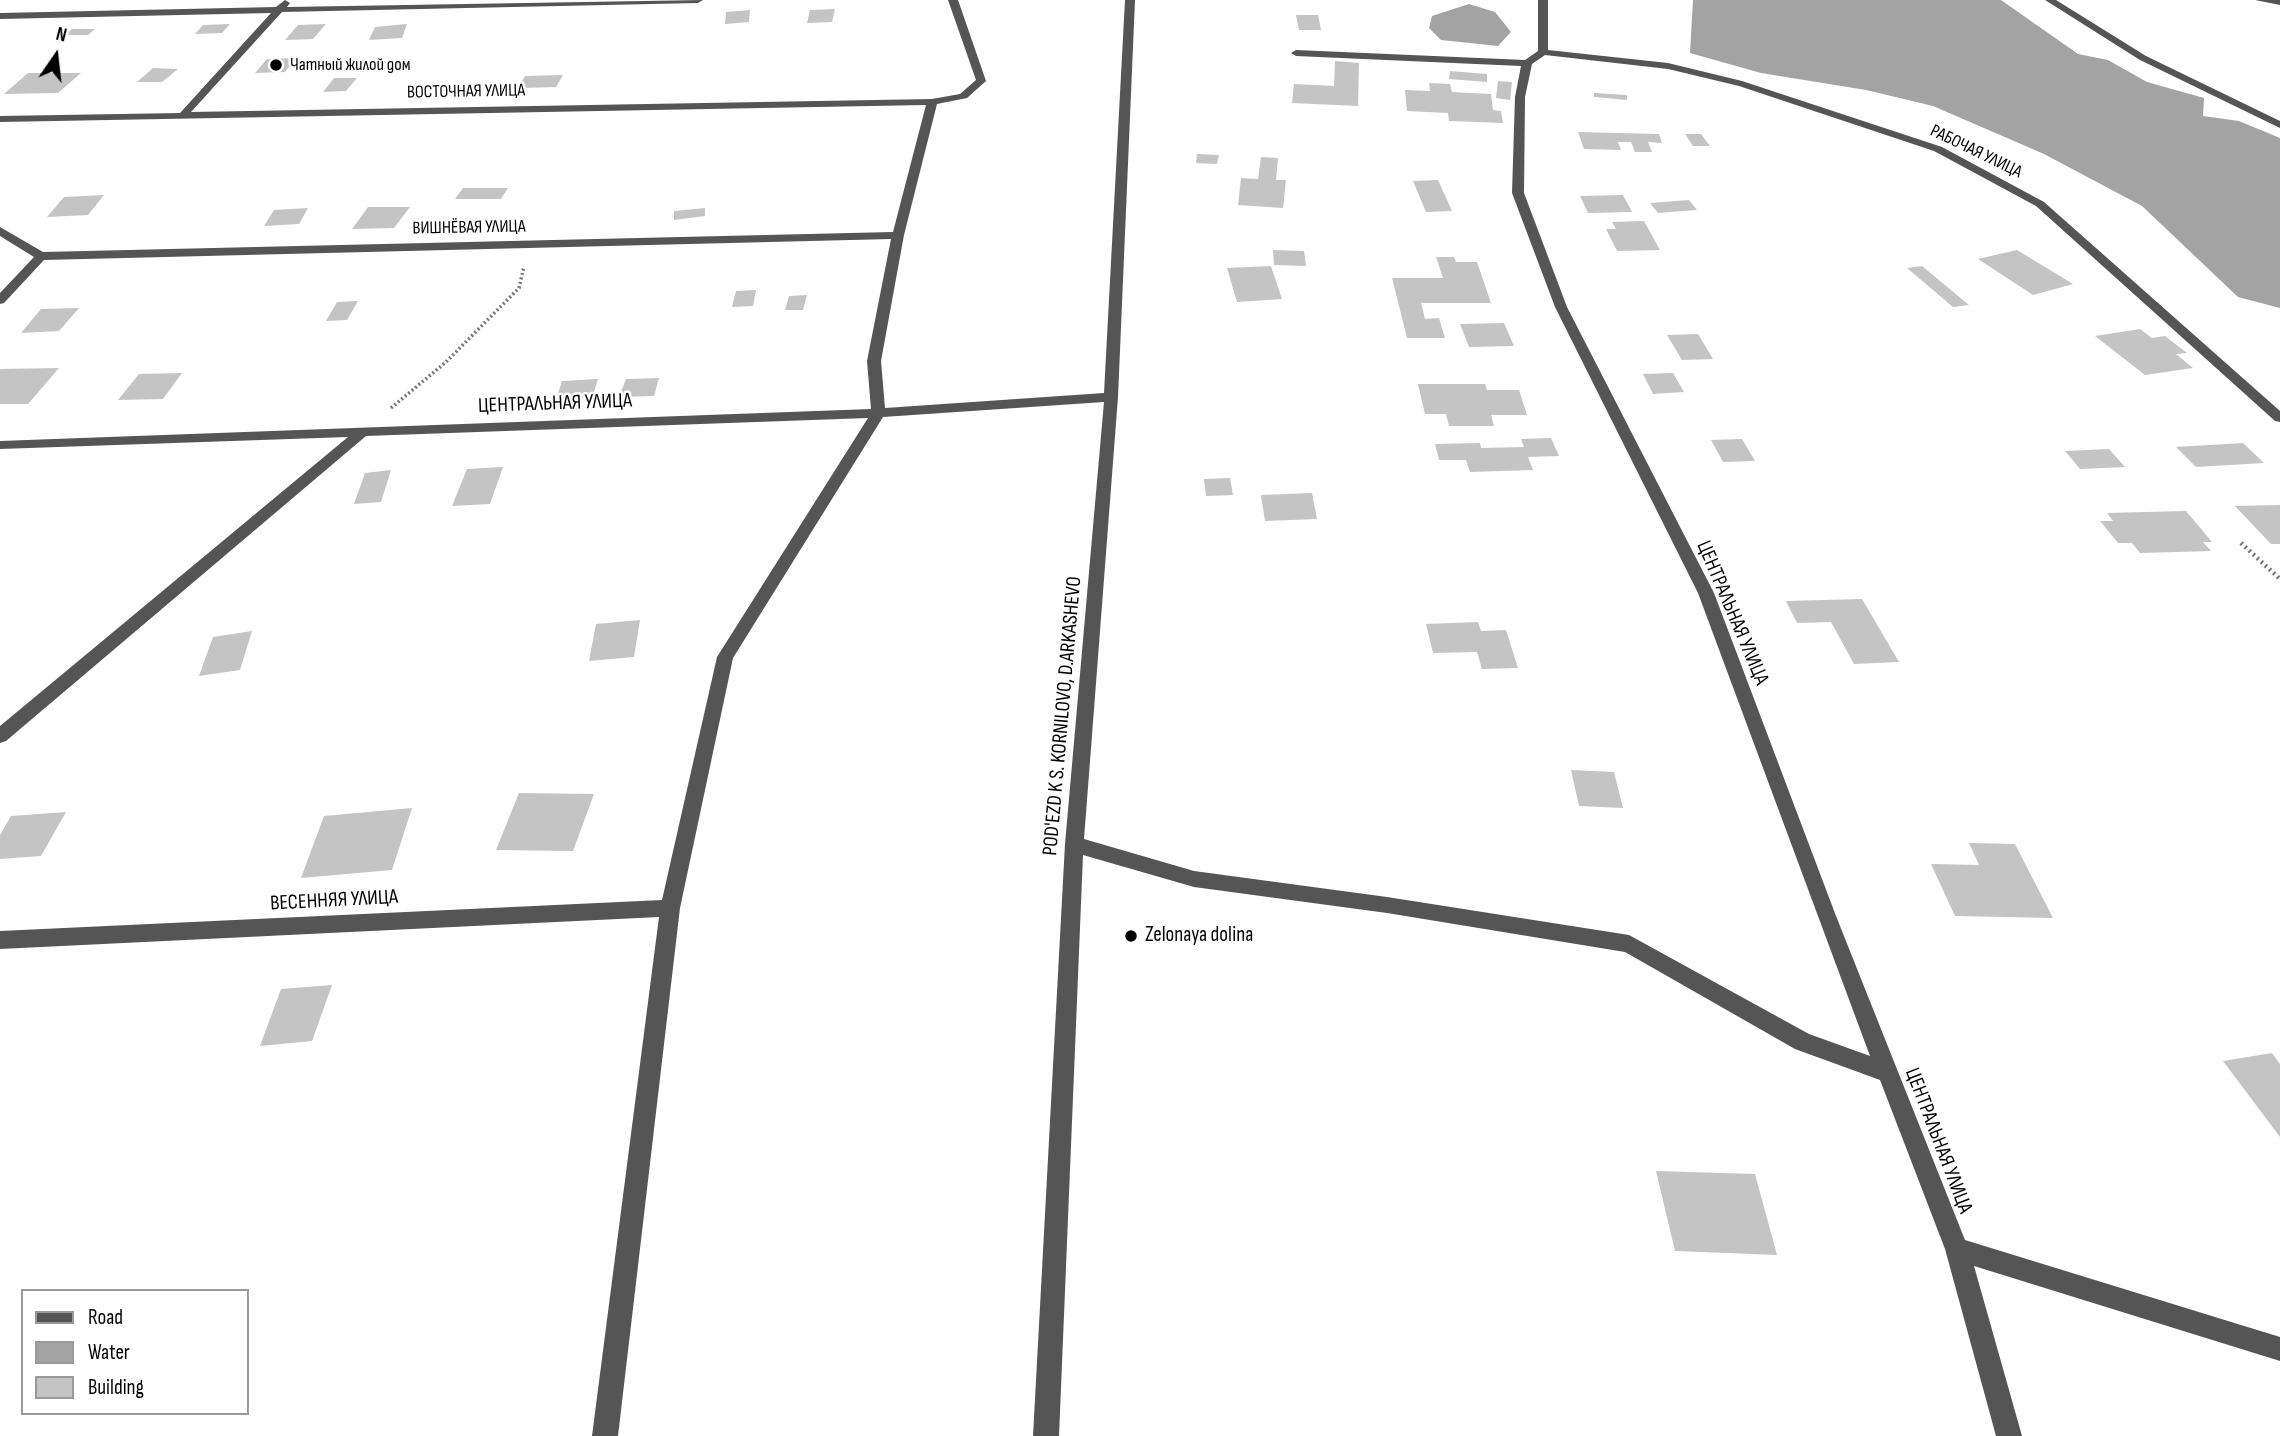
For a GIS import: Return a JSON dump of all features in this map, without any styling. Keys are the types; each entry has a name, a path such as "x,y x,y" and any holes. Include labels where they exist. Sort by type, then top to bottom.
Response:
{"street":[{"path":"184,114 288,0"},
{"path":"0,16 698,0"},
{"name":"ВОСТОЧНАЯ УЛИЦА","path":"0,119 932,102 963,96 981,81 953,0"},
{"name":"POD'EZD K S. KORNILOVO, D.ARKASHEVO","path":"1046,1436 1074,844 1111,397 1130,0"},
{"path":"1296,53 1527,63 1544,52 1543,0"},
{"path":"2050,0 2143,58 2280,125"},
{"path":"2260,0 2280,2"},
{"name":"РАБОЧАЯ УЛИЦА","path":"1544,52 1680,69 1742,84 1938,149 2040,204 2280,418"},
{"name":"ЦЕНТРАЛЬНАЯ УЛИЦА","path":"1527,63 1520,97 1518,193 1561,307 1706,593 1957,1249 2009,1436"},
{"path":"605,1436 670,908 725,657 878,413 874,362 898,235 932,102"},
{"path":"0,231 41,256 0,300"},
{"name":"ВИШНЁВАЯ УЛИЦА","path":"41,256 898,235"},
{"name":"ЦЕНТРАЛЬНАЯ УЛИЦА","path":"0,445 878,413 1111,397"},
{"path":"0,736 361,433"},
{"path":"1074,844 1194,879 1387,905 1629,944 1803,1042 1889,1073"},
{"name":"ВЕСЕННЯЯ УЛИЦА","path":"0,940 670,908"},
{"path":"1957,1249 2280,1349"}],"path":[{"path":"361,433 446,362 519,288 530,244"},
{"path":"2241,543 2280,579"}],"water":[{"path":"1693,0 2001,0 2078,54 2108,60 2147,82 2204,98 2203,116 2239,121 2280,138 2280,308 2238,297 2142,206 2044,154 1933,106 1866,90 1761,73 1690,53"},
{"path":"1469,4 1495,12 1511,32 1498,46 1441,40 1429,28 1432,16"}],"building":[{"path":"835,9 832,22 807,23 810,10"},
{"path":"750,10 749,22 725,24 726,12"},
{"path":"1296,15 1318,15 1321,30 1299,30"},
{"path":"230,24 222,33 195,34 203,25"},
{"path":"326,24 313,39 285,40 298,25"},
{"path":"407,24 402,38 369,40 375,27"},
{"path":"72,29 95,29 88,35 64,35"},
{"name":"Чатный жилой дом","path":"296,58 285,72 255,73 267,59"},
{"path":"1335,61 1359,63 1358,106 1292,103 1294,84 1334,86"},
{"path":"153,68 178,69 162,82 137,82"},
{"path":"1450,71 1487,74 1487,82 1449,79"},
{"path":"28,73 81,73 58,93 4,94"},
{"path":"563,75 556,87 518,88 525,76"},
{"path":"334,78 357,78 346,91 323,92"},
{"path":"1498,81 1512,82 1510,100 1496,98"},
{"path":"1429,83 1450,84 1452,92 1491,94 1493,110 1501,111 1503,123 1449,121 1448,113 1407,111 1405,90 1430,91"},
{"path":"1594,93 1627,95 1627,100 1594,97"},
{"path":"1578,132 1659,134 1662,143 1648,142 1652,152 1635,152 1631,142 1618,142 1621,150 1584,149"},
{"path":"1685,134 1701,134 1710,146 1693,146"},
{"path":"1197,154 1219,155 1217,164 1196,163"},
{"path":"1261,157 1278,158 1276,180 1286,180 1283,208 1238,205 1241,178 1258,179"},
{"path":"1438,180 1452,211 1426,212 1413,181"},
{"path":"463,188 508,188 501,199 455,199"},
{"path":"104,195 88,215 47,217 64,197"},
{"path":"1623,195 1632,212 1588,213 1580,196"},
{"path":"1689,200 1697,210 1658,213 1650,203"},
{"path":"368,207 410,207 394,228 352,229"},
{"path":"308,208 299,224 264,226 274,210"},
{"path":"705,208 705,216 674,220 674,211"},
{"path":"1644,221 1660,250 1617,251 1606,229 1616,229 1612,222"},
{"path":"1273,250 1304,251 1306,266 1274,265"},
{"path":"2017,250 2073,284 2033,295 1978,259"},
{"path":"1436,257 1454,257 1456,262 1477,262 1491,303 1421,303 1425,319 1439,318 1445,338 1407,338 1392,278 1443,278"},
{"path":"1271,266 1282,299 1237,302 1227,268"},
{"path":"1922,266 1969,305 1953,307 1907,268"},
{"path":"756,290 753,306 732,307 736,291"},
{"path":"807,295 803,310 785,310 789,296"},
{"path":"358,301 347,320 326,321 337,302"},
{"path":"79,308 59,331 21,333 41,309"},
{"path":"1504,323 1514,346 1469,347 1460,324"},
{"path":"2140,329 2152,338 2165,336 2187,353 2176,354 2193,368 2145,375 2095,336"},
{"path":"1698,334 1713,359 1682,360 1667,335"},
{"path":"59,368 28,404 0,404 0,369"},
{"path":"182,373 163,399 118,400 139,374"},
{"path":"1673,373 1684,392 1653,394 1643,374"},
{"path":"659,378 654,396 619,397 626,379"},
{"path":"598,379 592,398 556,400 562,381"},
{"path":"1418,384 1485,384 1487,390 1519,390 1527,415 1491,415 1494,426 1449,426 1446,414 1425,414"},
{"path":"1551,438 1559,456 1528,457 1533,470 1470,472 1466,460 1439,460 1435,444 1480,443 1481,448 1524,447 1521,439"},
{"path":"1742,439 1755,461 1723,462 1711,440"},
{"path":"2243,443 2264,463 2196,467 2176,447"},
{"path":"2109,449 2125,467 2080,469 2065,451"},
{"path":"503,467 490,504 452,506 467,469"},
{"path":"391,470 381,502 354,504 365,473"},
{"path":"1230,478 1233,495 1206,496 1204,479"},
{"path":"1312,493 1317,519 1265,521 1261,495"},
{"path":"2280,505 2280,544 2271,544 2235,506"},
{"path":"2186,511 2212,542 2203,542 2211,551 2140,553 2132,543 2118,543 2100,521 2113,521 2107,513"},
{"path":"1862,599 1899,662 1854,664 1831,622 1797,623 1786,601"},
{"path":"640,620 634,657 589,661 596,624"},
{"path":"1478,622 1481,631 1506,630 1518,668 1482,669 1477,652 1433,653 1426,624"},
{"path":"252,631 240,670 199,676 213,637"},
{"path":"1571,770 1614,772 1623,808 1579,806"},
{"path":"519,793 594,794 573,851 496,850"},
{"path":"412,808 392,870 301,878 324,816"},
{"path":"66,812 41,856 0,859 0,835 11,816"},
{"path":"1969,843 2015,844 2053,918 1955,916 1931,864 1979,865"},
{"path":"332,985 312,1041 260,1046 281,989"},
{"path":"2272,1053 2280,1064 2280,1137 2223,1061"},
{"path":"1656,1171 1755,1174 1777,1255 1675,1251"}],"place":[{"name":"Чатный жилой дом","path":"276,65"},
{"name":"Zelonaya dolina","path":"1131,936"}]}
